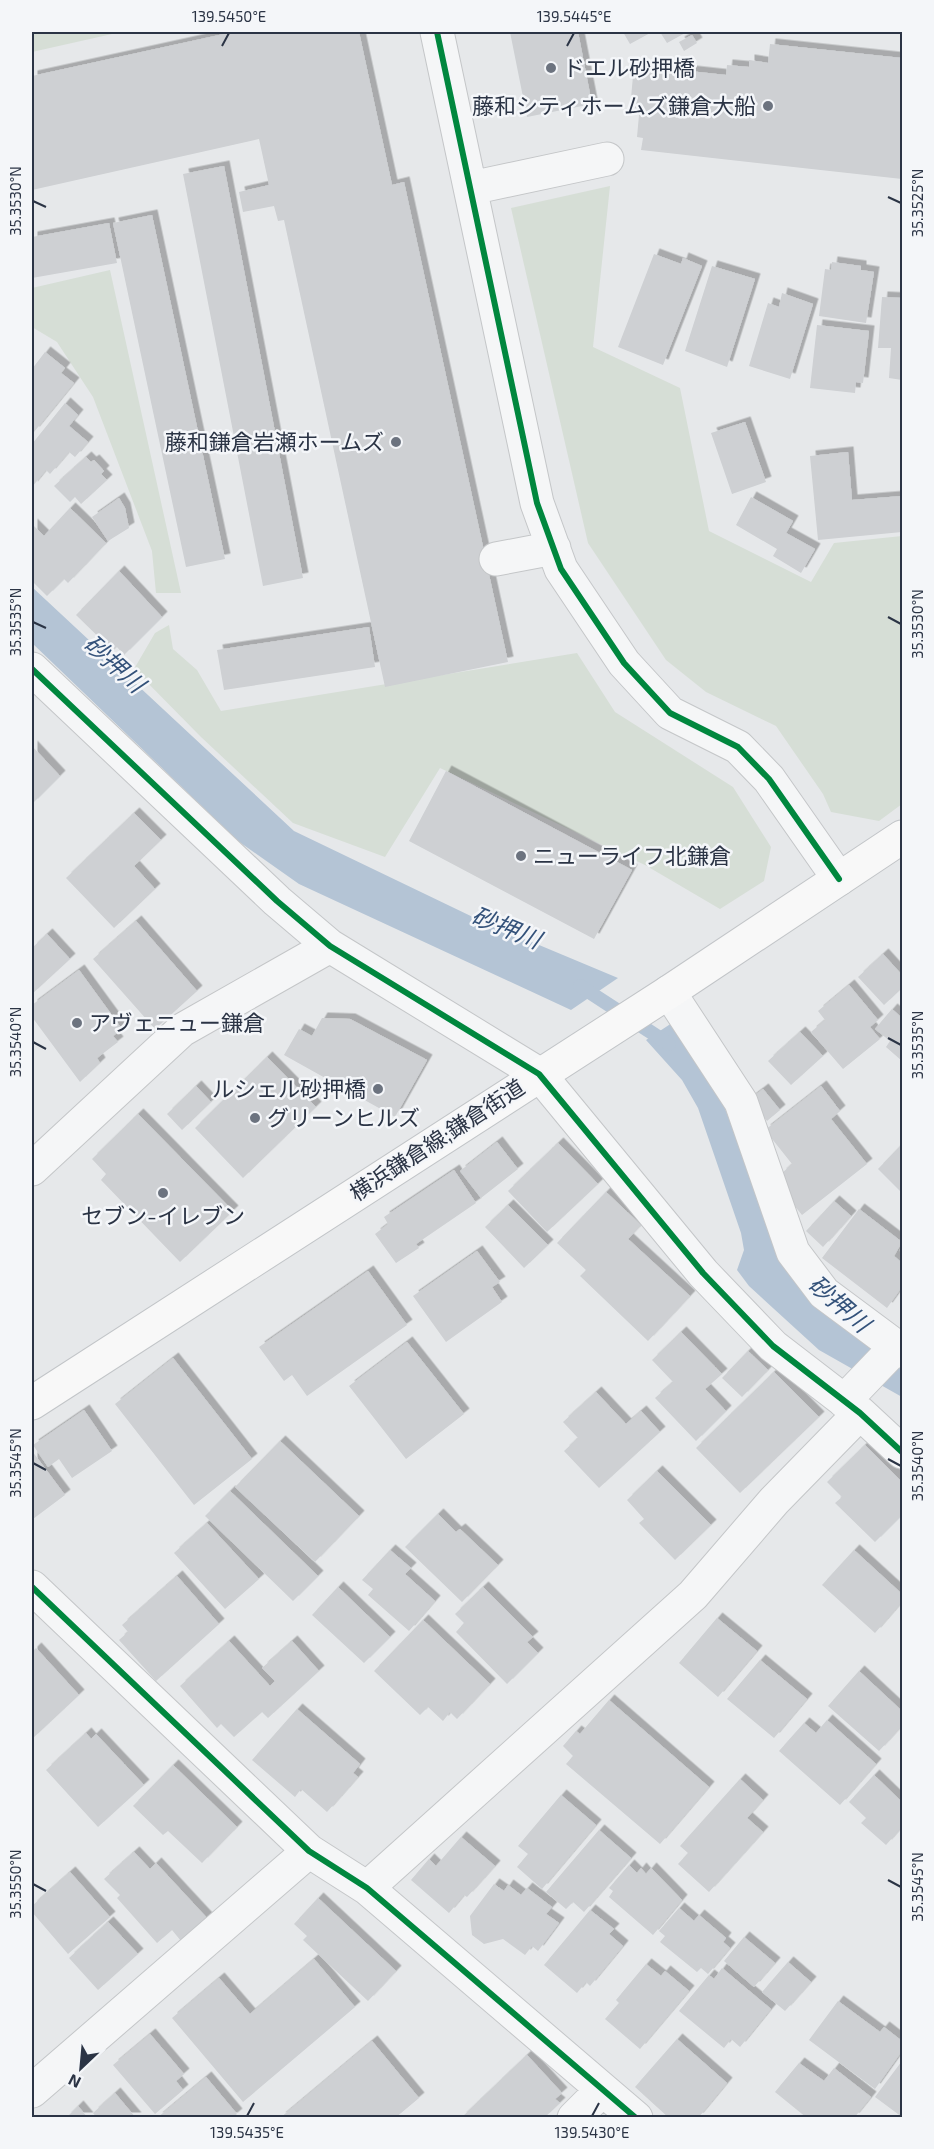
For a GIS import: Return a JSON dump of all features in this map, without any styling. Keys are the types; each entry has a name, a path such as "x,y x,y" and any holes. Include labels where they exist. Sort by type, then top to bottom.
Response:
{"main road":[{"name":"横浜鎌倉線;鎌倉街道","path":"32,1403 663,996 903,837"}],"street":[{"path":"437,32 537,503 561,569 624,663 670,713 738,747 769,779 839,879"},
{"path":"471,188 607,159"},
{"path":"496,559 554,548"},
{"path":"32,669 277,901 330,946 539,1074 704,1273 773,1346 852,1407 903,1452"},
{"path":"32,1169 182,1030 330,946"},
{"path":"367,1888 693,1595 774,1501 898,1348 824,1293 793,1252 741,1102 663,996"},
{"path":"32,1587 309,1851 367,1888 636,2118"},
{"path":"32,2091 309,1851"},
{"path":"574,2118 602,2090"}],"shaded area":[{"path":"32,32 121,32 32,52"},
{"path":"610,186 593,347 680,388 709,531 811,582 834,543 902,536 902,804 879,821 831,812 823,794 776,726 706,692 666,660 588,543 511,208"},
{"path":"110,270 181,593 156,593 152,551 93,397 57,342 32,327 32,288"},
{"path":"169,625 173,649 197,670 221,711 577,653 615,712 733,787 771,847 764,881 720,909 645,865 440,768 385,857 293,823 201,737 134,669 155,633"}],"water":[{"name":"砂押川","path":"32,587 294,831 477,919 618,978 571,1010 299,884 238,841 32,643"},
{"name":"砂押川","path":"672,1023 718,1090 780,1253 902,1361 902,1397 819,1350 749,1286 737,1270 744,1250 741,1233 698,1108 682,1080 646,1040"}],"building":[{"name":"藤和鎌倉岩瀬ホームズ","path":"233,32 359,32 392,185 404,182 508,662 385,687 284,220 278,221 274,206 243,212 239,192 269,185 259,139 32,190 32,76"},
{"name":"ドエル砂押橋","path":"510,32 578,32 592,104 527,117"},
{"path":"623,32 652,32 630,44"},
{"path":"660,32 687,32 667,43"},
{"path":"692,35 697,43 684,51 679,42"},
{"name":"藤和シティホームズ鎌倉大船","path":"770,44 902,58 902,179 641,150 643,138 637,137 639,115 633,114 635,99 631,98 634,65 726,75 727,65 749,67 749,60 768,63"},
{"path":"224,166 303,578 263,586 183,174"},
{"path":"152,215 225,559 186,567 113,223"},
{"path":"109,223 117,263 32,278 32,237"},
{"path":"654,254 681,264 683,258 702,266 663,365 618,347"},
{"path":"832,262 861,266 861,270 874,272 866,323 819,316 825,269 831,270"},
{"path":"712,266 755,279 727,367 685,351"},
{"path":"782,293 813,304 790,379 749,366 768,303 779,307"},
{"path":"882,297 902,298 902,380 889,378 891,348 878,348"},
{"path":"817,325 869,331 863,383 856,382 855,393 810,388"},
{"path":"45,352 65,368 61,373 74,383 34,432 32,430 32,369"},
{"path":"65,403 78,415 69,426 88,442 75,457 69,452 50,474 46,470 32,487 32,444"},
{"path":"745,422 766,482 732,494 711,433"},
{"path":"848,452 852,500 902,496 902,532 818,540 810,456"},
{"path":"86,457 91,462 94,460 104,471 101,474 107,480 81,504 75,497 70,502 54,486"},
{"path":"751,497 793,521 786,533 815,549 801,573 773,556 777,549 736,525"},
{"path":"119,498 125,508 129,528 108,541 92,517"},
{"path":"70,508 106,543 68,583 64,579 47,596 32,581 32,524 44,536"},
{"path":"119,571 162,617 124,655 117,647 113,651 76,615"},
{"path":"369,627 375,667 224,690 217,650"},
{"path":"32,746 60,776 32,804"},
{"name":"ニューライフ北鎌倉","path":"446,771 632,870 594,939 409,841"},
{"path":"134,813 161,840 134,866 155,889 114,928 66,878"},
{"path":"136,921 197,991 155,1029 93,959"},
{"path":"47,934 70,959 32,994 32,948"},
{"path":"883,954 902,975 902,988 884,1005 858,977"},
{"name":"アヴェニュー鎌倉","path":"79,970 122,1029 113,1036 118,1042 97,1058 100,1063 80,1082 32,1017 32,1005"},
{"path":"849,985 878,1020 870,1027 880,1039 843,1069 811,1032 825,1020 818,1011"},
{"path":"892,1009 902,1018 902,1061 886,1047 890,1041 875,1029"},
{"name":"ルシェル砂押橋","path":"322,1018 350,1019 427,1060 395,1117 284,1055 299,1029 312,1036"},
{"path":"800,1032 823,1056 791,1085 768,1061"},
{"name":"グリーンヒルズ","path":"267,1057 316,1107 243,1178 195,1128"},
{"path":"196,1086 211,1102 182,1130 167,1114"},
{"path":"821,1086 840,1111 831,1119 867,1164 802,1215 781,1189 788,1184 781,1174 792,1164 765,1130"},
{"path":"763,1089 780,1110 767,1121 750,1099"},
{"path":"138,1114 233,1211 180,1262 101,1180 106,1174 92,1159"},
{"path":"497,1142 518,1169 481,1198 460,1171"},
{"path":"558,1143 598,1184 547,1232 508,1191"},
{"path":"902,1144 902,1193 878,1169"},
{"path":"454,1170 476,1203 416,1244 419,1248 396,1263 375,1234 388,1224 384,1217"},
{"path":"606,1192 641,1225 628,1239 690,1296 648,1341 580,1276 586,1270 557,1243"},
{"path":"834,1201 851,1216 823,1247 806,1231"},
{"path":"508,1205 548,1245 524,1268 485,1227"},
{"path":"859,1209 902,1242 894,1256 902,1263 902,1287 887,1308 822,1258"},
{"path":"477,1251 500,1282 492,1287 502,1302 446,1342 413,1296"},
{"path":"368,1271 407,1325 307,1396 292,1375 284,1381 259,1347"},
{"path":"681,1332 722,1374 705,1389 726,1411 696,1441 655,1398 673,1382 652,1360"},
{"path":"407,1342 464,1414 406,1459 349,1386"},
{"path":"748,1351 768,1370 742,1397 722,1378"},
{"path":"173,1358 252,1459 194,1505 115,1404"},
{"path":"774,1372 819,1417 740,1493 696,1448"},
{"path":"596,1392 626,1424 641,1411 660,1432 599,1488 564,1451 578,1438 563,1422"},
{"path":"84,1410 112,1451 72,1478 59,1459 48,1467 33,1445"},
{"path":"280,1441 359,1516 315,1562 235,1487"},
{"path":"865,1445 902,1482 902,1515 875,1542 835,1503 842,1497 827,1482"},
{"path":"32,1451 65,1495 33,1519 32,1517"},
{"path":"657,1471 711,1525 675,1560 639,1523 644,1519 627,1500"},
{"path":"230,1491 318,1576 293,1601 205,1516"},
{"path":"438,1514 456,1532 460,1529 498,1565 462,1602 405,1547"},
{"path":"207,1523 259,1579 225,1609 174,1553"},
{"path":"390,1550 411,1568 405,1574 435,1601 409,1631 368,1595 373,1589 362,1580"},
{"path":"854,1550 902,1594 902,1602 875,1633 822,1585"},
{"path":"177,1576 219,1624 156,1681 119,1640 128,1632 122,1625"},
{"path":"338,1587 390,1637 364,1663 312,1615"},
{"path":"483,1587 533,1637 527,1642 538,1653 507,1684 456,1632 464,1623 455,1614"},
{"path":"717,1618 757,1651 718,1697 679,1663"},
{"path":"423,1620 490,1684 457,1719 450,1712 443,1721 428,1707 420,1715 374,1671"},
{"path":"229,1641 270,1686 275,1681 262,1668 292,1641 319,1671 268,1718 262,1712 234,1737 221,1724 217,1728 180,1686"},
{"path":"36,1648 79,1695 32,1739 32,1652"},
{"path":"760,1660 807,1699 774,1738 727,1699"},
{"path":"859,1671 902,1711 902,1726 879,1751 828,1706"},
{"path":"609,1700 709,1787 660,1844 566,1764 573,1756 563,1746 576,1731 580,1734"},
{"path":"297,1709 360,1764 353,1773 358,1777 327,1812 301,1789 295,1797 252,1760"},
{"path":"827,1720 876,1764 840,1805 779,1751 804,1723 816,1733"},
{"path":"86,1733 91,1739 96,1734 144,1785 98,1827 46,1770"},
{"path":"173,1765 237,1827 202,1863 168,1831 163,1835 133,1806"},
{"path":"874,1775 902,1802 902,1827 886,1845 861,1823 866,1818 849,1802"},
{"path":"740,1779 763,1800 747,1818 763,1832 709,1892 678,1864 688,1853 680,1846"},
{"path":"561,1795 596,1825 542,1889 517,1867 528,1854 518,1846"},
{"path":"599,1830 631,1858 584,1912 573,1902 566,1909 546,1892"},
{"path":"461,1837 495,1866 467,1897 464,1895 449,1913 411,1880 429,1859 436,1866"},
{"path":"134,1852 150,1869 156,1863 207,1918 181,1941 172,1930 157,1943 117,1898 120,1895 104,1879"},
{"path":"629,1865 637,1873 641,1868 646,1874 651,1868 682,1900 653,1935 609,1897 613,1891 609,1888"},
{"path":"70,1872 110,1917 68,1954 32,1912 32,1906"},
{"path":"494,1884 504,1891 508,1885 521,1895 527,1888 552,1907 546,1914 559,1923 538,1951 532,1946 525,1955 503,1939 484,1944 472,1935 470,1916"},
{"path":"318,1898 396,1971 368,2001 303,1940 307,1936 294,1924"},
{"path":"679,1908 694,1921 699,1915 726,1938 723,1942 730,1948 708,1974 701,1968 697,1972 660,1942 665,1936 659,1931"},
{"path":"590,1910 614,1929 609,1934 623,1946 590,1986 586,1982 577,1993 544,1965"},
{"path":"108,1922 138,1954 98,1990 69,1958"},
{"path":"744,1937 775,1963 754,1987 724,1961"},
{"path":"314,1959 355,2007 243,2102 172,2018 219,1978 250,2014"},
{"path":"788,1962 811,1982 785,2011 762,1992"},
{"path":"646,1964 661,1976 665,1971 689,1991 640,2049 605,2019 619,2003 616,2000"},
{"path":"722,1968 771,2009 740,2047 731,2039 724,2048 679,2011 709,1975 714,1979"},
{"path":"838,2001 880,2032 884,2027 902,2041 902,2051 875,2089 809,2040"},
{"path":"150,2034 184,2074 176,2081 183,2090 155,2114 113,2065"},
{"path":"677,2039 727,2083 698,2118 669,2118 635,2087"},
{"path":"372,2041 419,2098 395,2118 280,2118"},
{"path":"527,2055 562,2093 555,2099 560,2103 544,2118 461,2118"},
{"path":"902,2061 902,2117 875,2097"},
{"path":"799,2063 824,2081 834,2068 871,2097 854,2118 807,2118 775,2092"},
{"path":"206,2077 237,2114 232,2118 157,2118"},
{"path":"115,2093 136,2118 97,2118 93,2113"},
{"path":"78,2106 88,2118 66,2118"}],"waterway":[{"name":"砂押川","path":"580,986 669,1044"}],"cycle path":[{"path":"437,32 537,503 561,569 624,663 670,713 738,747 769,779 839,879"},
{"path":"32,669 277,901 330,946 539,1074 703,1273 773,1346 860,1413 902,1452"},
{"path":"32,1587 309,1851 367,1888 636,2118"}],"place":[{"name":"ドエル砂押橋","path":"551,68"},
{"name":"藤和シティホームズ鎌倉大船","path":"768,106"},
{"name":"藤和鎌倉岩瀬ホームズ","path":"396,442"},
{"name":"ニューライフ北鎌倉","path":"521,856"},
{"name":"アヴェニュー鎌倉","path":"77,1023"},
{"name":"ルシェル砂押橋","path":"378,1089"},
{"name":"グリーンヒルズ","path":"255,1118"},
{"name":"セブン-イレブン","path":"163,1193"}]}
